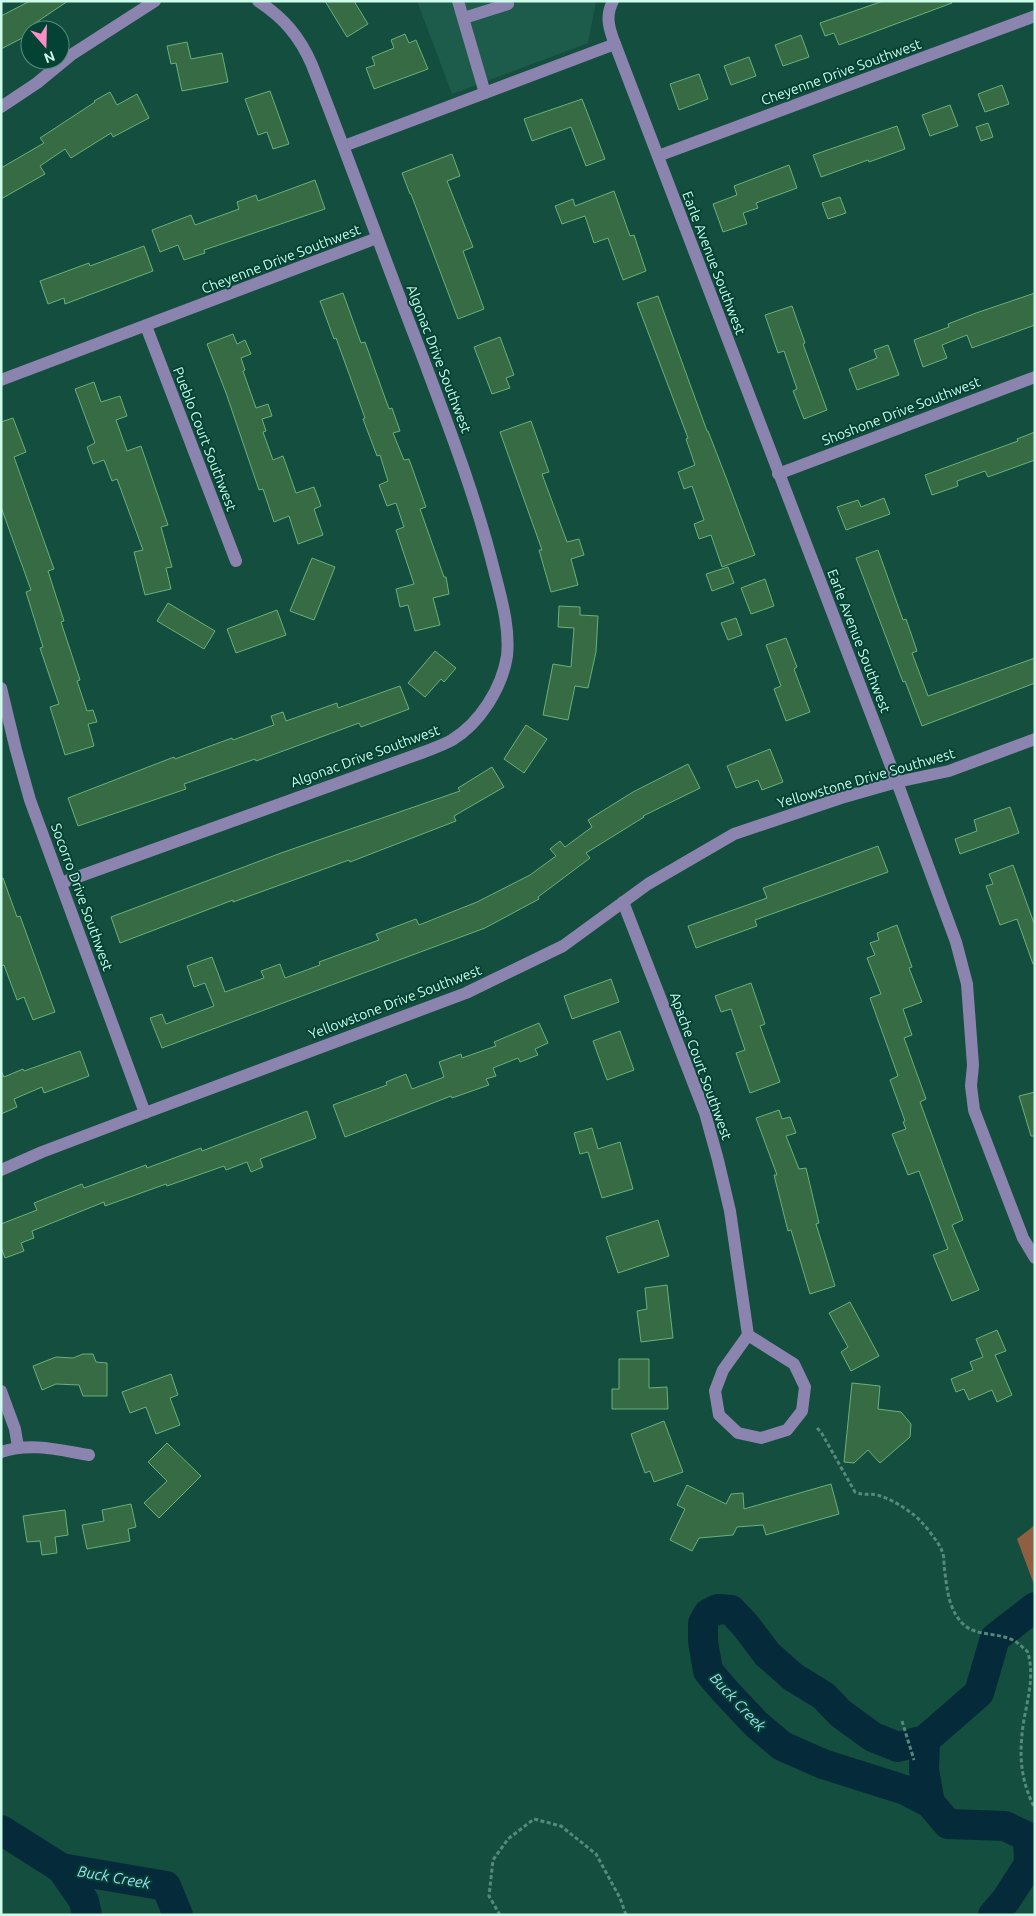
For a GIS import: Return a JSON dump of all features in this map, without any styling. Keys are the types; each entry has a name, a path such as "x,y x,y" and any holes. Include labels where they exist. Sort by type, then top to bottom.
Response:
{"street":[{"path":"1,107 37,84 71,55 155,1"},
{"name":"Cheyenne Drive Southwest","path":"1,380 377,238 344,146 304,47 278,15 258,1"},
{"path":"458,1 485,93"},
{"path":"464,18 508,4 507,1"},
{"name":"Earle Avenue Southwest","path":"613,1 609,9 608,25 614,44 897,782 956,942 967,984 973,1065 971,1086 974,1110 1022,1238 1035,1258"},
{"name":"Cheyenne Drive Southwest","path":"658,156 1035,16"},
{"path":"344,146 614,44"},
{"name":"Algonac Drive Southwest","path":"61,883 439,746 452,740 470,725 495,691 506,658 508,634 484,531 453,437 377,238"},
{"name":"Pueblo Court Southwest","path":"146,326 236,562"},
{"name":"Shoshone Drive Southwest","path":"778,474 1035,377"},
{"name":"Socorro Drive Southwest","path":"1,688 30,800 145,1113"},
{"name":"Yellowstone Drive Southwest","path":"1,1170 42,1152 466,993 563,946 648,884 734,834 841,798 897,782 949,771 1035,739"},
{"name":"Apache Court Southwest","path":"623,902 705,1113 730,1211 748,1335"},
{"path":"748,1335 794,1364 805,1387 802,1411 787,1430 761,1438 738,1434 719,1414 715,1391 723,1370 748,1335"},
{"path":"1,1391 15,1429 18,1447"},
{"path":"1,1452 18,1447 45,1448 89,1455"}],"path":[{"path":"817,1428 855,1492 864,1496 876,1494 889,1500 915,1515 929,1532 942,1550 950,1605 962,1623 974,1631 1013,1638 1028,1652 1032,1674 1031,1695 1025,1715 1022,1736 1022,1762 1023,1782 1035,1809"},
{"path":"902,1721 914,1760"},
{"path":"500,1915 489,1896 493,1860 508,1839 534,1819 561,1826 596,1854 620,1898 626,1915"}],"shaded area":[{"path":"417,1 596,1 588,43 452,94"},
{"path":"1035,1525 1035,1587 1017,1539"}],"building":[{"path":"30,1 68,1 40,20 20,20 20,39 1,49 1,16"},
{"path":"325,1 354,1 368,24 347,37"},
{"path":"883,1 951,1 952,3 839,45 834,33 825,36 820,23"},
{"path":"405,34 409,43 416,40 428,69 374,89 366,68 375,65 372,57 394,48 391,40"},
{"path":"801,35 809,57 783,66 775,45"},
{"path":"187,42 191,59 222,53 228,82 182,91 176,63 171,64 167,46"},
{"path":"749,57 756,76 731,85 724,66"},
{"path":"699,74 708,99 679,110 670,84"},
{"path":"1002,85 1009,104 985,112 978,94"},
{"path":"270,91 289,144 273,149 267,132 258,135 245,99"},
{"path":"110,92 117,105 137,94 149,118 113,137 111,133 71,158 65,149 40,166 45,174 1,199 1,168 44,143 40,138"},
{"path":"582,99 605,159 586,166 571,127 532,141 524,119"},
{"path":"950,105 958,126 930,136 922,115"},
{"path":"988,123 993,137 981,141 976,127"},
{"path":"897,126 905,149 821,177 813,155"},
{"path":"452,154 460,176 447,181 473,247 463,251 484,309 458,319 402,173"},
{"path":"789,165 797,188 756,203 758,208 743,213 747,224 723,232 713,204 737,195 734,186"},
{"path":"315,180 325,209 204,250 205,253 184,260 178,245 160,252 152,230 191,215 195,225 239,209 237,202 256,195 258,201"},
{"path":"614,191 630,236 634,235 646,271 623,280 608,238 594,243 585,216 562,224 555,206 573,199 575,206"},
{"path":"840,197 846,213 828,219 822,203"},
{"path":"144,246 153,271 65,304 64,298 48,304 40,281 89,263 90,266"},
{"path":"343,293 361,343 365,342 389,409 392,408 400,431 393,433 404,460 409,459 426,507 420,509 444,577 446,577 449,594 433,598 440,625 415,631 408,605 400,607 396,589 414,584 396,530 404,527 396,503 387,506 379,485 388,481 380,455 377,456 336,338 334,339 320,301"},
{"path":"1035,293 1035,325 972,348 967,335 942,345 947,358 923,367 914,340 949,327 948,324 976,313"},
{"path":"658,296 755,555 722,567 711,535 699,539 694,524 704,520 692,486 684,489 678,472 695,465 686,439 688,438 637,303"},
{"path":"792,306 805,343 803,344 827,410 804,419 793,391 797,389 784,351 778,353 765,315"},
{"path":"233,334 237,344 245,340 251,354 241,358 245,370 243,371 256,408 268,404 272,416 262,419 266,431 263,432 273,460 283,456 296,493 314,487 321,506 314,509 323,535 298,544 289,516 274,522 263,489 259,490 207,344"},
{"path":"500,337 514,375 506,378 510,388 492,394 474,347"},
{"path":"888,345 899,375 857,390 849,369 877,358 874,350"},
{"path":"94,382 101,402 120,396 127,416 116,420 127,451 141,446 168,525 161,527 172,567 166,568 171,589 145,595 134,552 143,550 117,479 112,481 104,460 93,464 87,447 95,443 75,389"},
{"path":"13,418 26,452 14,457 54,569 48,571 64,621 61,622 80,680 77,681 87,711 93,710 97,722 88,724 94,746 65,755 50,707 59,704 40,648 43,647 26,592 31,590 1,507 1,422"},
{"path":"531,421 549,472 542,474 567,542 579,539 584,555 571,559 578,585 551,592 539,550 542,550 500,432"},
{"path":"1035,432 1035,460 988,477 985,471 957,481 958,486 932,495 925,475 1018,441 1017,439"},
{"path":"884,498 890,514 846,530 837,507 858,500 861,507"},
{"path":"878,550 903,620 906,619 917,651 912,653 928,696 1035,658 1035,683 922,726 905,681 903,682 856,558"},
{"path":"312,558 335,567 314,620 290,611"},
{"path":"728,567 734,583 712,591 706,574"},
{"path":"765,579 774,606 751,614 741,588"},
{"path":"168,603 215,631 204,649 157,621"},
{"path":"559,606 580,607 580,615 598,616 596,652 588,688 575,686 568,720 543,715 553,664 571,667 574,628 558,627"},
{"path":"277,610 286,635 236,653 227,629"},
{"path":"736,618 742,635 728,640 721,623"},
{"path":"786,638 797,667 794,669 810,712 786,721 774,689 781,686 766,645"},
{"path":"435,651 456,668 444,682 441,679 425,697 408,683"},
{"path":"400,686 409,709 361,727 359,723 256,761 255,759 184,784 186,789 78,826 68,798 174,757 175,759 274,725 271,716 283,712 286,721 337,703 338,708"},
{"path":"526,725 547,739 524,773 504,759"},
{"path":"770,749 783,782 762,790 758,780 736,788 727,766"},
{"path":"688,764 700,788 643,816 586,853 590,858 538,897 539,899 485,928 162,1048 150,1018 162,1014 166,1024 214,1006 205,983 194,987 187,966 212,957 225,992 264,978 261,971 280,964 285,978 320,965 319,962 379,940 376,934 416,919 419,925 477,902 530,875 556,856 550,849 560,841 565,847 592,827 588,820 633,792"},
{"path":"492,767 504,787 454,816 456,821 350,862 349,860 233,902 233,900 120,943 111,917 281,853 460,791 458,788"},
{"path":"1010,807 1019,833 960,854 955,839 977,831 974,820"},
{"path":"878,846 888,872 755,920 757,926 696,948 688,926 767,898 763,888"},
{"path":"1013,865 1035,926 1035,963 1033,964 1017,919 1000,925 986,886 993,884 989,874"},
{"path":"3,878 17,917 20,916 55,1012 33,1020 24,997 17,1000 4,965 1,966 1,879"},
{"path":"897,925 912,967 909,968 922,1002 903,1009 912,1035 904,1038 926,1099 920,1102 963,1220 952,1225 979,1290 952,1301 933,1255 948,1249 919,1171 908,1175 892,1134 906,1129 903,1122 905,1121 890,1080 898,1076 870,998 881,994 867,958 875,955 870,943 879,940 877,933"},
{"path":"611,979 619,1002 572,1019 564,996"},
{"path":"751,983 765,1024 760,1026 780,1082 750,1093 736,1053 745,1050 731,1009 721,1012 715,996"},
{"path":"539,1023 548,1043 535,1049 538,1055 520,1062 518,1058 493,1068 496,1076 486,1079 489,1085 452,1098 451,1096 345,1137 333,1105 387,1085 386,1082 406,1074 412,1089 444,1077 439,1062 461,1054 462,1058 496,1046 494,1042"},
{"path":"620,1031 634,1070 607,1080 593,1041"},
{"path":"80,1051 89,1076 44,1093 42,1087 14,1099 17,1107 1,1114 1,1071 4,1077"},
{"path":"1035,1092 1035,1136 1031,1136 1019,1096"},
{"path":"779,1110 782,1119 790,1117 796,1133 786,1136 799,1169 806,1168 819,1223 816,1224 835,1286 810,1294 791,1230 788,1231 774,1175 777,1175 756,1118"},
{"path":"307,1111 316,1138 260,1159 263,1167 251,1172 247,1162 226,1170 224,1166 105,1206 104,1202 32,1231 34,1238 21,1243 24,1251 5,1258 1,1247 1,1224 37,1210 34,1203 82,1184 84,1188 146,1165 147,1168 201,1148 202,1151"},
{"path":"592,1128 598,1149 620,1142 633,1189 602,1198 588,1152 580,1154 574,1133"},
{"path":"658,1220 669,1256 618,1273 606,1237"},
{"path":"667,1285 673,1338 641,1342 637,1311 647,1309 645,1288"},
{"path":"850,1302 879,1356 851,1371 841,1352 848,1347 829,1313"},
{"path":"997,1330 1006,1351 995,1355 1012,1395 997,1402 992,1390 969,1400 964,1389 956,1392 951,1379 973,1370 970,1362 983,1357 976,1339"},
{"path":"83,1354 93,1354 96,1362 107,1363 107,1396 83,1396 79,1385 56,1384 42,1390 33,1366 56,1357 73,1358"},
{"path":"619,1359 649,1359 649,1388 667,1387 668,1409 612,1409 612,1389 619,1389"},
{"path":"171,1374 178,1395 170,1398 180,1425 156,1434 146,1407 130,1413 122,1392"},
{"path":"852,1383 880,1386 878,1409 901,1412 911,1424 910,1437 880,1463 868,1450 854,1463 844,1462"},
{"path":"664,1421 683,1472 654,1482 650,1471 645,1473 631,1434"},
{"path":"167,1443 201,1476 159,1518 144,1503 167,1481 148,1462"},
{"path":"831,1484 839,1514 766,1535 763,1525 737,1527 733,1535 699,1538 692,1551 670,1540 685,1509 677,1505 687,1485 726,1504 731,1494 743,1493 744,1509"},
{"path":"131,1504 136,1527 128,1529 130,1541 87,1549 82,1525 104,1521 102,1510"},
{"path":"65,1510 68,1535 55,1537 57,1553 42,1555 40,1541 27,1542 23,1516"}],"waterway":[{"name":"Buck Creek","path":"993,1915 1006,1900 1029,1864 1028,1837 1005,1826 948,1824 930,1803 924,1770 925,1740 979,1693 995,1638 1035,1607"},
{"name":"Buck Creek","path":"925,1740 898,1747 873,1737 840,1713 824,1696 793,1677 767,1654 731,1610 718,1609 708,1614 703,1623 703,1641 708,1671 756,1724 782,1746 823,1764 905,1790 930,1803"},
{"name":"Buck Creek","path":"1,1830 61,1868 166,1886 178,1915"},
{"name":"Buck Creek","path":"61,1868 84,1901 87,1915"}]}
